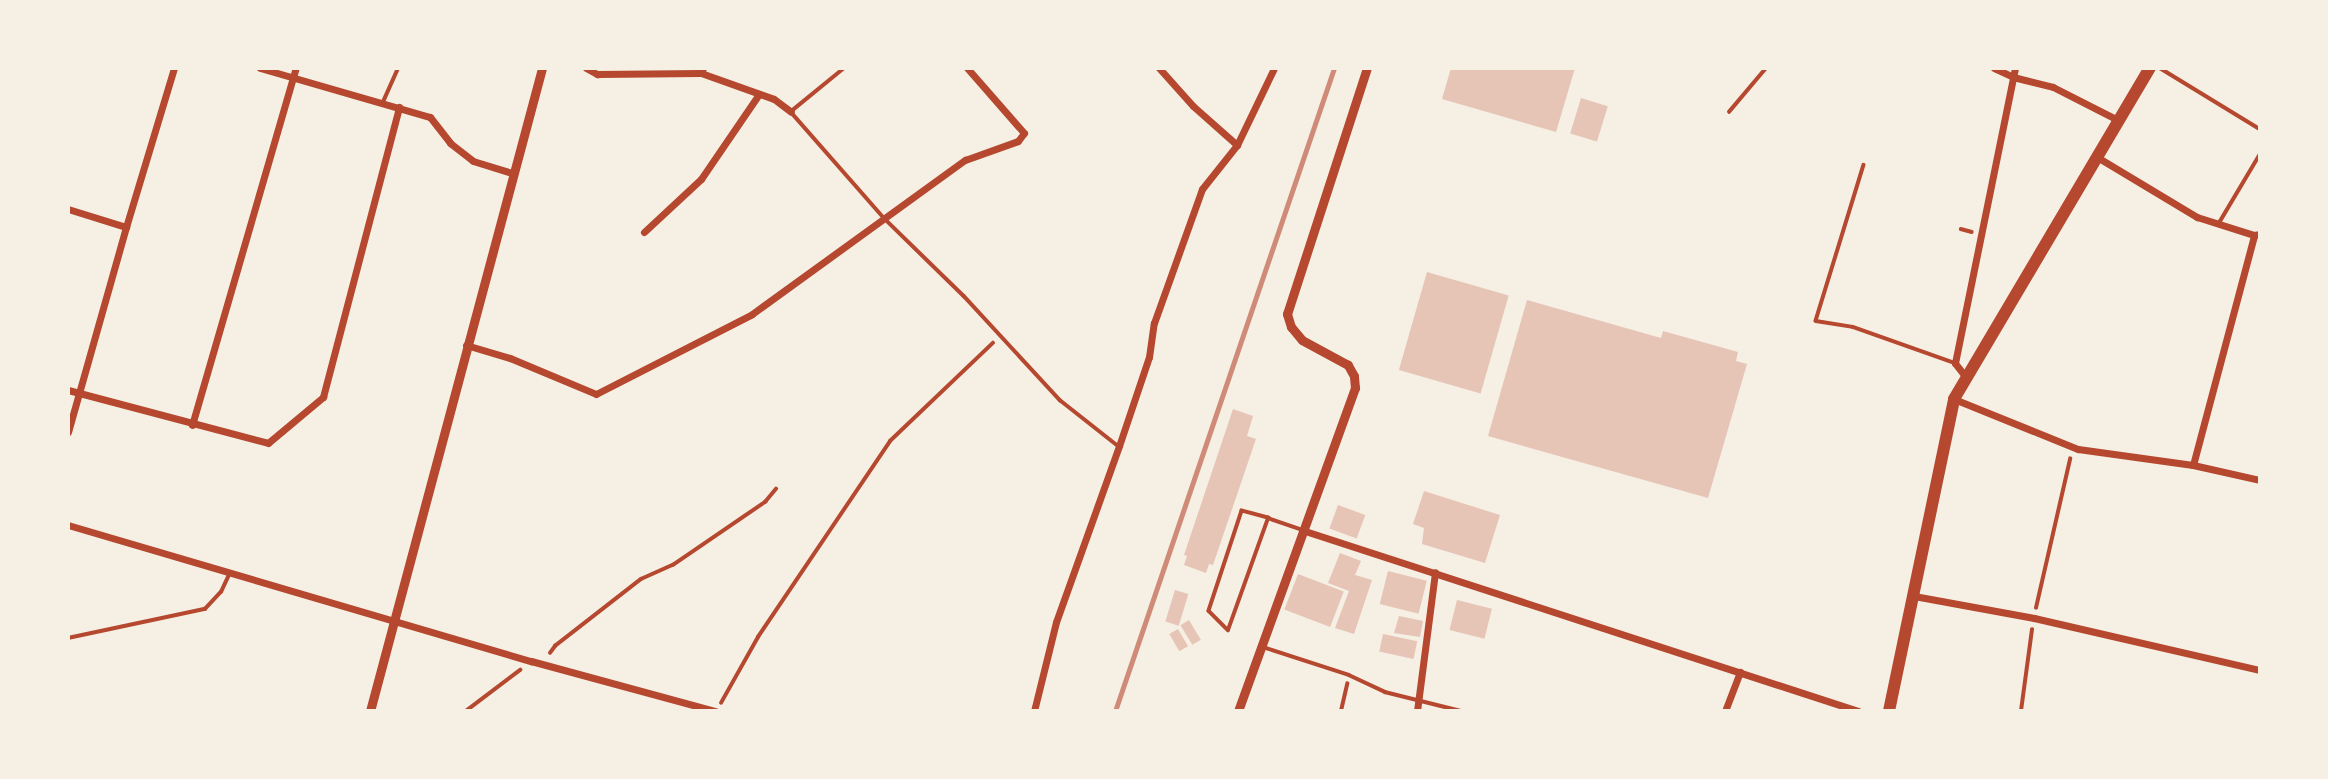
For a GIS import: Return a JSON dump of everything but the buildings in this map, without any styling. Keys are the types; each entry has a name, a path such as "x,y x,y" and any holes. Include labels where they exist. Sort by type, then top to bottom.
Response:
{"highway":[{"path":"1889,711 1954,399 1965,376 2150,68"}],"street":[{"path":"68,432 125,226 174,68"},
{"path":"260,68 430,117 450,143 473,161 512,173"},
{"path":"191,425 296,68"},
{"path":"370,711 542,68"},
{"path":"586,68 597,74 702,70 774,99 791,112"},
{"path":"466,345 510,358 596,394 752,314 965,160 1018,141 1024,133 967,68"},
{"path":"1159,68 1193,106 1237,145"},
{"path":"1034,711 1056,622 1149,357 1154,323 1202,188 1237,145 1274,68"},
{"path":"1238,711 1355,388 1354,376 1348,365 1302,340 1291,327 1287,314 1367,68"},
{"path":"1994,68 2013,77 2053,87 2118,120"},
{"path":"1965,376 1955,363 2015,68"},
{"path":"644,232 701,179 759,94"},
{"path":"68,390 191,425 268,443 323,397 399,107"},
{"path":"2096,157 2197,217 2257,234 2193,465"},
{"path":"68,209 125,226"},
{"path":"1954,399 2073,447 2193,465 2260,480"},
{"path":"68,525 697,709 716,711"},
{"path":"1305,531 1858,711"},
{"path":"1417,711 1435,572"},
{"path":"1913,596 2034,618 2260,670"},
{"path":"1725,711 1740,673"}],"lane":[{"path":"383,103 398,68"},
{"path":"845,68 791,112 884,218 964,296 1060,400 1119,446"},
{"path":"1729,112 1766,68"},
{"path":"2160,68 2260,130"},
{"path":"2219,223 2260,154"},
{"path":"1864,165 1816,321 1853,327 1955,363"},
{"path":"1268,518 1228,630 1209,611 1242,511 1268,518 1305,531"},
{"path":"68,638 205,609 221,592 230,573"},
{"path":"1262,647 1349,675 1385,692 1461,711"}],"path":[{"path":"1961,229 1971,232"},
{"path":"716,711 758,637 890,440 1000,336"},
{"path":"2021,711 2034,618 2073,447"},
{"path":"543,664 555,646 641,579 673,565 765,502 776,489"},
{"path":"466,711 531,661"},
{"path":"1341,711 1349,675"}],"railway":[{"path":"1115,711 1334,68"}]}
